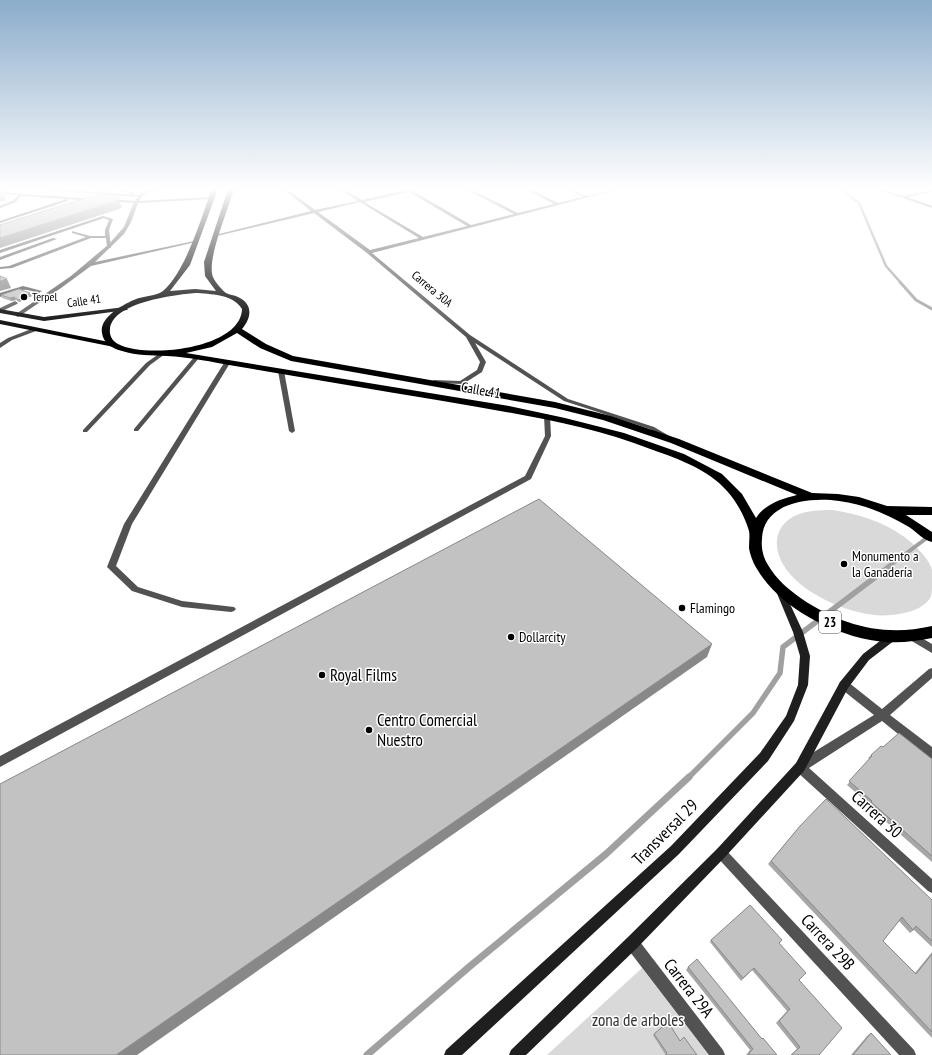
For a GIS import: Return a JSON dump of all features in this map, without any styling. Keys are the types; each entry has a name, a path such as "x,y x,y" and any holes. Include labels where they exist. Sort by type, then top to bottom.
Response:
{"highway":[{"path":"163,295 177,279 186,264 195,238"},
{"path":"216,238 208,262 206,274 223,294"},
{"path":"195,291 223,294 241,302 245,308 246,314 244,321 237,329 222,339 200,347 163,353 135,352 114,345 107,338 105,331 111,320 125,309 136,303 163,295 195,291"},
{"name":"Calle 41","path":"237,329 250,340 268,350 291,358 555,405 606,418 675,441 811,497"},
{"name":"Calle 41","path":"163,353 227,362 547,416 624,435 679,456 711,472 728,484 738,495 747,509 755,531"},
{"path":"755,531 765,514 774,507 785,502 811,497 842,498 903,511 932,511"},
{"path":"875,506 906,520 932,538"},
{"name":"23","path":"755,531 754,544 758,558 777,587 800,605 828,621 860,632 892,637 913,637 932,632"}],"main road":[{"name":"Calle 41","path":"0,311 18,315 51,318 125,309"},
{"path":"0,322 114,345"},
{"name":"Transversal 29","path":"450,1055 675,850 764,757 790,718 803,685 805,656 802,644 790,612 777,587"},
{"path":"516,1055 632,943 721,852 800,767 844,685 866,657 892,637"}],"street":[{"path":"0,252 41,238"},
{"path":"0,259 57,238"},
{"path":"0,268 10,267 87,238"},
{"path":"107,238 109,247"},
{"path":"18,315 88,265 117,238"},
{"name":"Carrera 30A","path":"351,238 369,252 468,336"},
{"path":"369,252 421,238"},
{"path":"88,265 194,242"},
{"path":"0,295 23,287 50,293"},
{"path":"0,311 15,303"},
{"path":"0,346 10,339 34,330"},
{"path":"427,382 461,383 480,371 482,362 468,336"},
{"path":"468,336 566,400 652,428 675,441"},
{"path":"85,431 148,364 163,353"},
{"path":"136,430 197,358"},
{"path":"227,362 128,524 111,567 135,589 182,604 231,609"},
{"path":"281,371 292,431"},
{"path":"0,762 528,477 548,436 547,416"},
{"path":"913,637 932,649"},
{"path":"800,767 882,715 932,672"},
{"path":"844,685 932,754"},
{"name":"Carrera 30","path":"800,767 932,887"},
{"name":"Carrera 29B","path":"721,852 909,1055"},
{"name":"Carrera 29A","path":"632,943 718,1055"}],"green space":[{"path":"833,510 861,516 878,522 895,531 916,546 928,561 932,570 932,592 929,600 919,608 905,613 891,615 865,614 836,605 823,599 799,583 783,564 778,553 778,534 782,526 789,519 799,514"},
{"name":"zona de arboles","path":"642,968 709,1055 547,1055"}],"building":[{"path":"0,276 7,279 0,281"},
{"path":"19,289 30,293 18,300 14,297 10,298 1,295"},
{"name":"Centro Comercial Nuestro","path":"539,499 712,644 116,1055 0,1055 0,784"},
{"path":"899,733 932,759 932,856 849,781 872,756 871,755"},
{"path":"826,799 932,900 932,941 916,926 913,930 902,917 883,941 916,974 932,954 932,1032 771,861 800,826"},
{"path":"750,905 782,940 779,943 806,973 799,980 842,1028 819,1055 791,1055 800,1047 779,1021 790,1009 754,968 743,978 711,940"},
{"path":"697,959 762,1039 763,1038 777,1055 750,1055 749,1053 753,1049 688,967"},
{"path":"668,1022 680,1041 684,1037 697,1055 665,1055 667,1053 654,1034"},
{"path":"871,1033 891,1055 853,1055"}],"waterway":[{"path":"874,238 886,266 901,283"},
{"path":"900,282 916,300 932,309"},
{"path":"888,567 932,534"},
{"path":"689,777 753,713 780,673 783,647 890,566"},
{"path":"367,1055 469,967 606,854 689,777"}],"place":[{"name":"Terpel","path":"24,297"},
{"name":"Monumento a la Ganadería","path":"844,564"},
{"name":"Flamingo","path":"682,608"},
{"name":"Dollarcity","path":"511,637"},
{"name":"Royal Films","path":"322,675"},
{"name":"Centro Comercial Nuestro","path":"369,730"}]}
